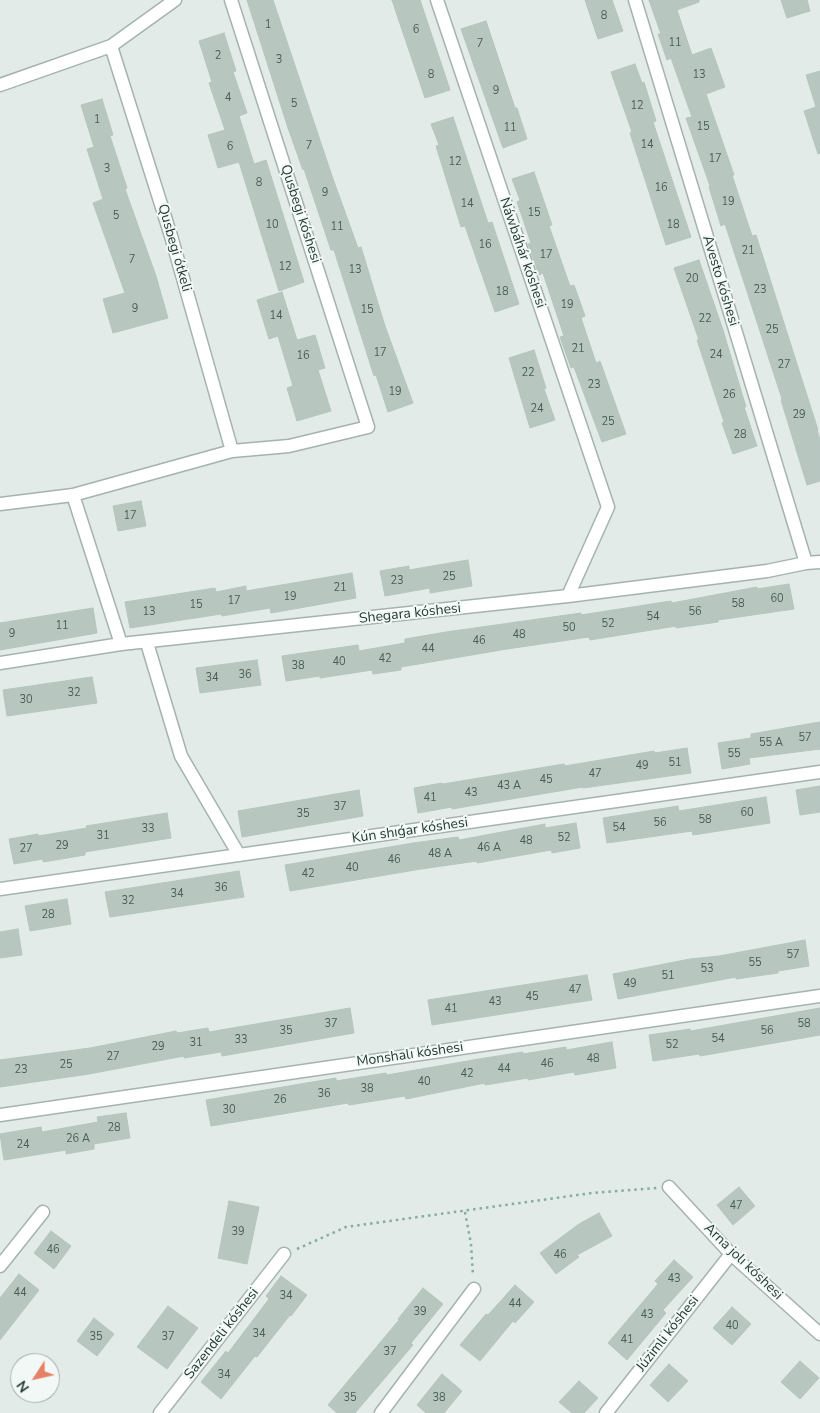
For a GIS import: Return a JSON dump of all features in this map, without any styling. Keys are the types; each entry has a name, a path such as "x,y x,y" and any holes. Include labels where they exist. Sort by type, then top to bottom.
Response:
{"street":[{"path":"0,85 111,46 175,0"},
{"name":"Qusbegi kóshesi","path":"231,0 368,427 289,446 232,451"},
{"name":"Náwbáhár kóshesi","path":"437,0 608,507 568,596"},
{"name":"Avesto kóshesi","path":"635,0 806,563"},
{"name":"Qusbegi ótkeli","path":"111,46 171,236 232,451"},
{"path":"0,504 74,494 232,451"},
{"path":"74,494 121,644"},
{"name":"Shegara kóshesi","path":"0,663 121,644 147,643 568,596 767,571 820,562"},
{"path":"147,643 180,756 239,855"},
{"name":"Kún shıǵar kóshesi","path":"0,889 820,772"},
{"name":"Monshalı kóshesi","path":"0,1115 820,996"},
{"name":"Arna jolı kóshesi","path":"669,1187 731,1254 820,1334"},
{"path":"0,1266 42,1212"},
{"name":"Sazendeli kóshesi","path":"160,1413 284,1254"},
{"name":"Júzimli kóshesi","path":"606,1413 731,1254"},
{"path":"381,1413 474,1289"}],"path":[{"path":"284,1254 346,1228 592,1193 669,1187"},
{"path":"464,1211 471,1244 474,1289"}],"building":[{"path":"247,0 273,0 332,176 358,248 361,247 385,326 413,403 388,412 376,375 374,376 334,250 331,250 288,128"},
{"path":"392,0 420,0 450,90 425,98"},
{"path":"585,0 612,0 623,31 598,39"},
{"path":"649,0 699,0 699,2 677,10 692,55 711,48 725,87 706,94 734,175 732,175 752,236 756,235 818,430 820,440 820,481 807,485 782,399 725,224 721,226 710,186 686,118 692,117 671,58 667,60 658,34 661,34"},
{"path":"781,0 807,0 810,11 787,18"},
{"path":"486,21 527,139 503,148 461,29"},
{"path":"224,33 236,71 233,72 247,113 239,116 254,164 266,160 304,282 279,291 239,162 218,168 208,135 225,130 209,83 212,82 199,41"},
{"path":"635,64 642,83 644,82 656,121 653,122 691,237 666,245 630,133 632,132 611,72"},
{"path":"820,71 820,153 818,154 804,111 816,107 806,75"},
{"path":"102,99 113,135 110,136 127,188 125,189 156,276 168,318 113,333 103,299 125,293 93,203 103,199 87,149 94,147 81,105"},
{"path":"453,117 488,223 492,222 519,304 495,312 465,226 461,227 436,146 439,145 431,124"},
{"path":"534,172 552,225 549,226 570,286 574,285 585,316 581,318 596,363 600,361 626,434 602,442 574,367 571,368 560,337 564,336 543,273 539,275 528,244 531,243 517,202 520,200 512,179"},
{"path":"699,260 723,330 746,407 744,407 757,446 733,454 697,340 699,340 674,268"},
{"path":"282,292 297,340 315,335 325,368 318,370 331,411 297,421 287,388 293,386 278,336 269,339 257,300"},
{"path":"534,350 546,388 544,389 555,420 530,428 509,358"},
{"path":"141,501 146,526 118,531 113,506"},
{"path":"468,560 472,586 430,593 430,588 385,596 380,571 409,566 409,570"},
{"path":"352,573 356,598 271,613 270,608 130,628 125,602 215,588 216,592 246,586 246,591"},
{"path":"789,584 794,609 590,640 589,637 507,649 401,667 401,670 373,674 372,670 286,681 282,656 358,645 359,651 405,643 405,639 446,632 581,613 581,615 671,601 672,603 757,587 757,589"},
{"path":"93,608 97,633 0,650 0,623"},
{"path":"257,660 261,685 200,693 196,668"},
{"path":"92,677 97,703 7,716 3,690"},
{"path":"820,722 820,749 749,758 750,764 722,769 718,743 751,738 751,734"},
{"path":"687,748 691,773 583,787 418,813 414,788 564,764 565,766 654,751 655,753"},
{"path":"820,786 820,812 800,815 796,790"},
{"path":"359,790 363,816 242,837 238,811"},
{"path":"766,797 770,823 693,835 692,831 607,843 603,818 678,806 679,811"},
{"path":"167,813 171,838 85,852 85,855 43,862 43,859 14,864 9,839 87,828 86,826"},
{"path":"576,823 580,848 552,853 551,850 477,863 477,861 421,869 290,891 285,865 413,843 458,837 459,840 545,824 545,828"},
{"path":"239,871 244,897 110,917 105,892"},
{"path":"67,899 71,924 30,931 25,906"},
{"path":"18,929 22,955 0,958 0,932"},
{"path":"805,940 809,966 778,971 778,973 736,979 736,977 618,999 613,974"},
{"path":"587,975 592,1000 432,1025 428,1000"},
{"path":"350,1008 354,1033 222,1056 221,1052 184,1058 184,1056 89,1074 0,1087 0,1060 90,1048 176,1031 177,1033 208,1028 209,1032"},
{"path":"820,1008 820,1035 700,1056 699,1054 653,1061 649,1035 690,1029 691,1031"},
{"path":"612,1042 616,1068 575,1075 574,1072 528,1080 528,1078 485,1085 485,1083 406,1099 405,1096 349,1105 348,1103 211,1126 206,1100 336,1078 336,1081 386,1073 387,1075 523,1052 523,1054 566,1047 566,1050"},
{"path":"126,1113 130,1138 94,1144 94,1149 66,1154 66,1150 4,1160 0,1134 41,1127 42,1132 98,1122 97,1117"},
{"path":"739,1187 755,1206 733,1225 717,1205"},
{"path":"229,1201 259,1207 247,1264 218,1258"},
{"path":"599,1213 612,1236 577,1255 579,1257 556,1274 540,1253 579,1224"},
{"path":"51,1231 71,1246 54,1269 34,1253"},
{"path":"674,1260 693,1277 663,1310 666,1313 627,1360 608,1343 658,1284 655,1281"},
{"path":"19,1274 39,1290 0,1340 0,1298"},
{"path":"281,1276 307,1295 221,1399 201,1382 226,1351 228,1353 269,1299 266,1296"},
{"path":"515,1285 534,1302 515,1323 513,1321 480,1361 460,1345 486,1314 488,1315"},
{"path":"423,1288 443,1304 411,1343 413,1345 355,1413 337,1413 328,1405 399,1320"},
{"path":"168,1306 198,1328 167,1369 137,1347"},
{"path":"732,1307 751,1324 732,1345 713,1328"},
{"path":"94,1318 114,1334 97,1356 77,1341"},
{"path":"800,1361 819,1378 800,1399 781,1382"},
{"path":"669,1364 688,1381 668,1402 650,1385"},
{"path":"442,1374 462,1391 444,1413 426,1413 417,1405"},
{"path":"579,1381 598,1398 584,1413 572,1413 559,1402"}]}
